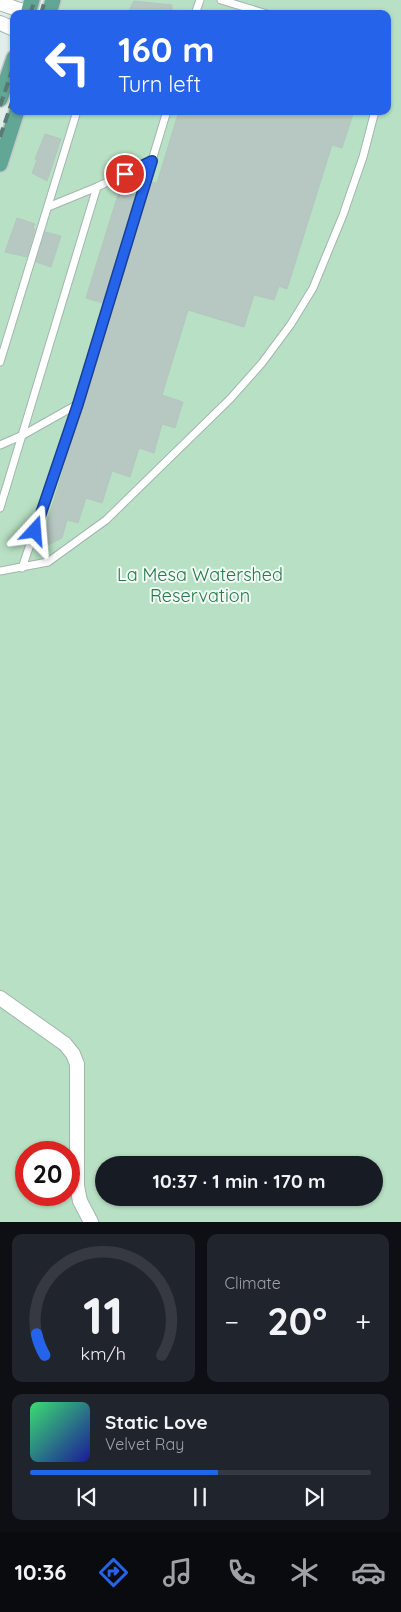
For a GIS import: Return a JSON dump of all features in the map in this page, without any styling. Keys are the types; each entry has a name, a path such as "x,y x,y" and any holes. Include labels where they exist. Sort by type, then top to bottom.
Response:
{"main road":[{"path":"0,99 10,70"},
{"path":"0,164 16,115"}],"street":[{"path":"0,3 30,10"},
{"path":"0,998 65,1044 73,1054 77,1064 77,1186 80,1201 91,1222"}],"lane":[{"path":"221,0 254,10"},
{"path":"0,362 76,115"},
{"path":"22,568 78,404 166,115"},
{"path":"0,571 48,562 106,520 230,399 262,363 291,324 312,288 343,215 374,115"},
{"path":"48,207 97,187 152,161"},
{"path":"0,508 97,187"},
{"path":"0,446 78,404"}],"green space":[{"name":"La Mesa Watershed Reservation","path":"53,0 401,0 401,1222 0,1222 0,164 16,115 391,115 391,10 50,10"}],"building":[{"path":"134,1 172,5 172,10 129,10"},
{"path":"178,115 353,115 342,148 332,145 287,289 279,286 274,300 254,295 244,327 188,310 162,395 183,402 175,428 162,424 154,453 139,448 130,477 112,471 102,503 86,498 78,523 67,520 62,538 39,549 146,197 152,182 157,183"},
{"path":"45,134 61,139 47,181 32,173 37,160 35,159"},
{"path":"119,191 136,195 103,303 86,298"},
{"path":"17,218 35,224 27,257 5,252"},
{"path":"45,232 61,236 51,267 36,262"}],"railway":[{"path":"31,10 35,0"},
{"path":"42,10 45,0"},
{"path":"0,106 10,77"},
{"path":"0,137 10,108"}],"route":[{"path":"35,531 78,404 152,161 125,174"}]}
